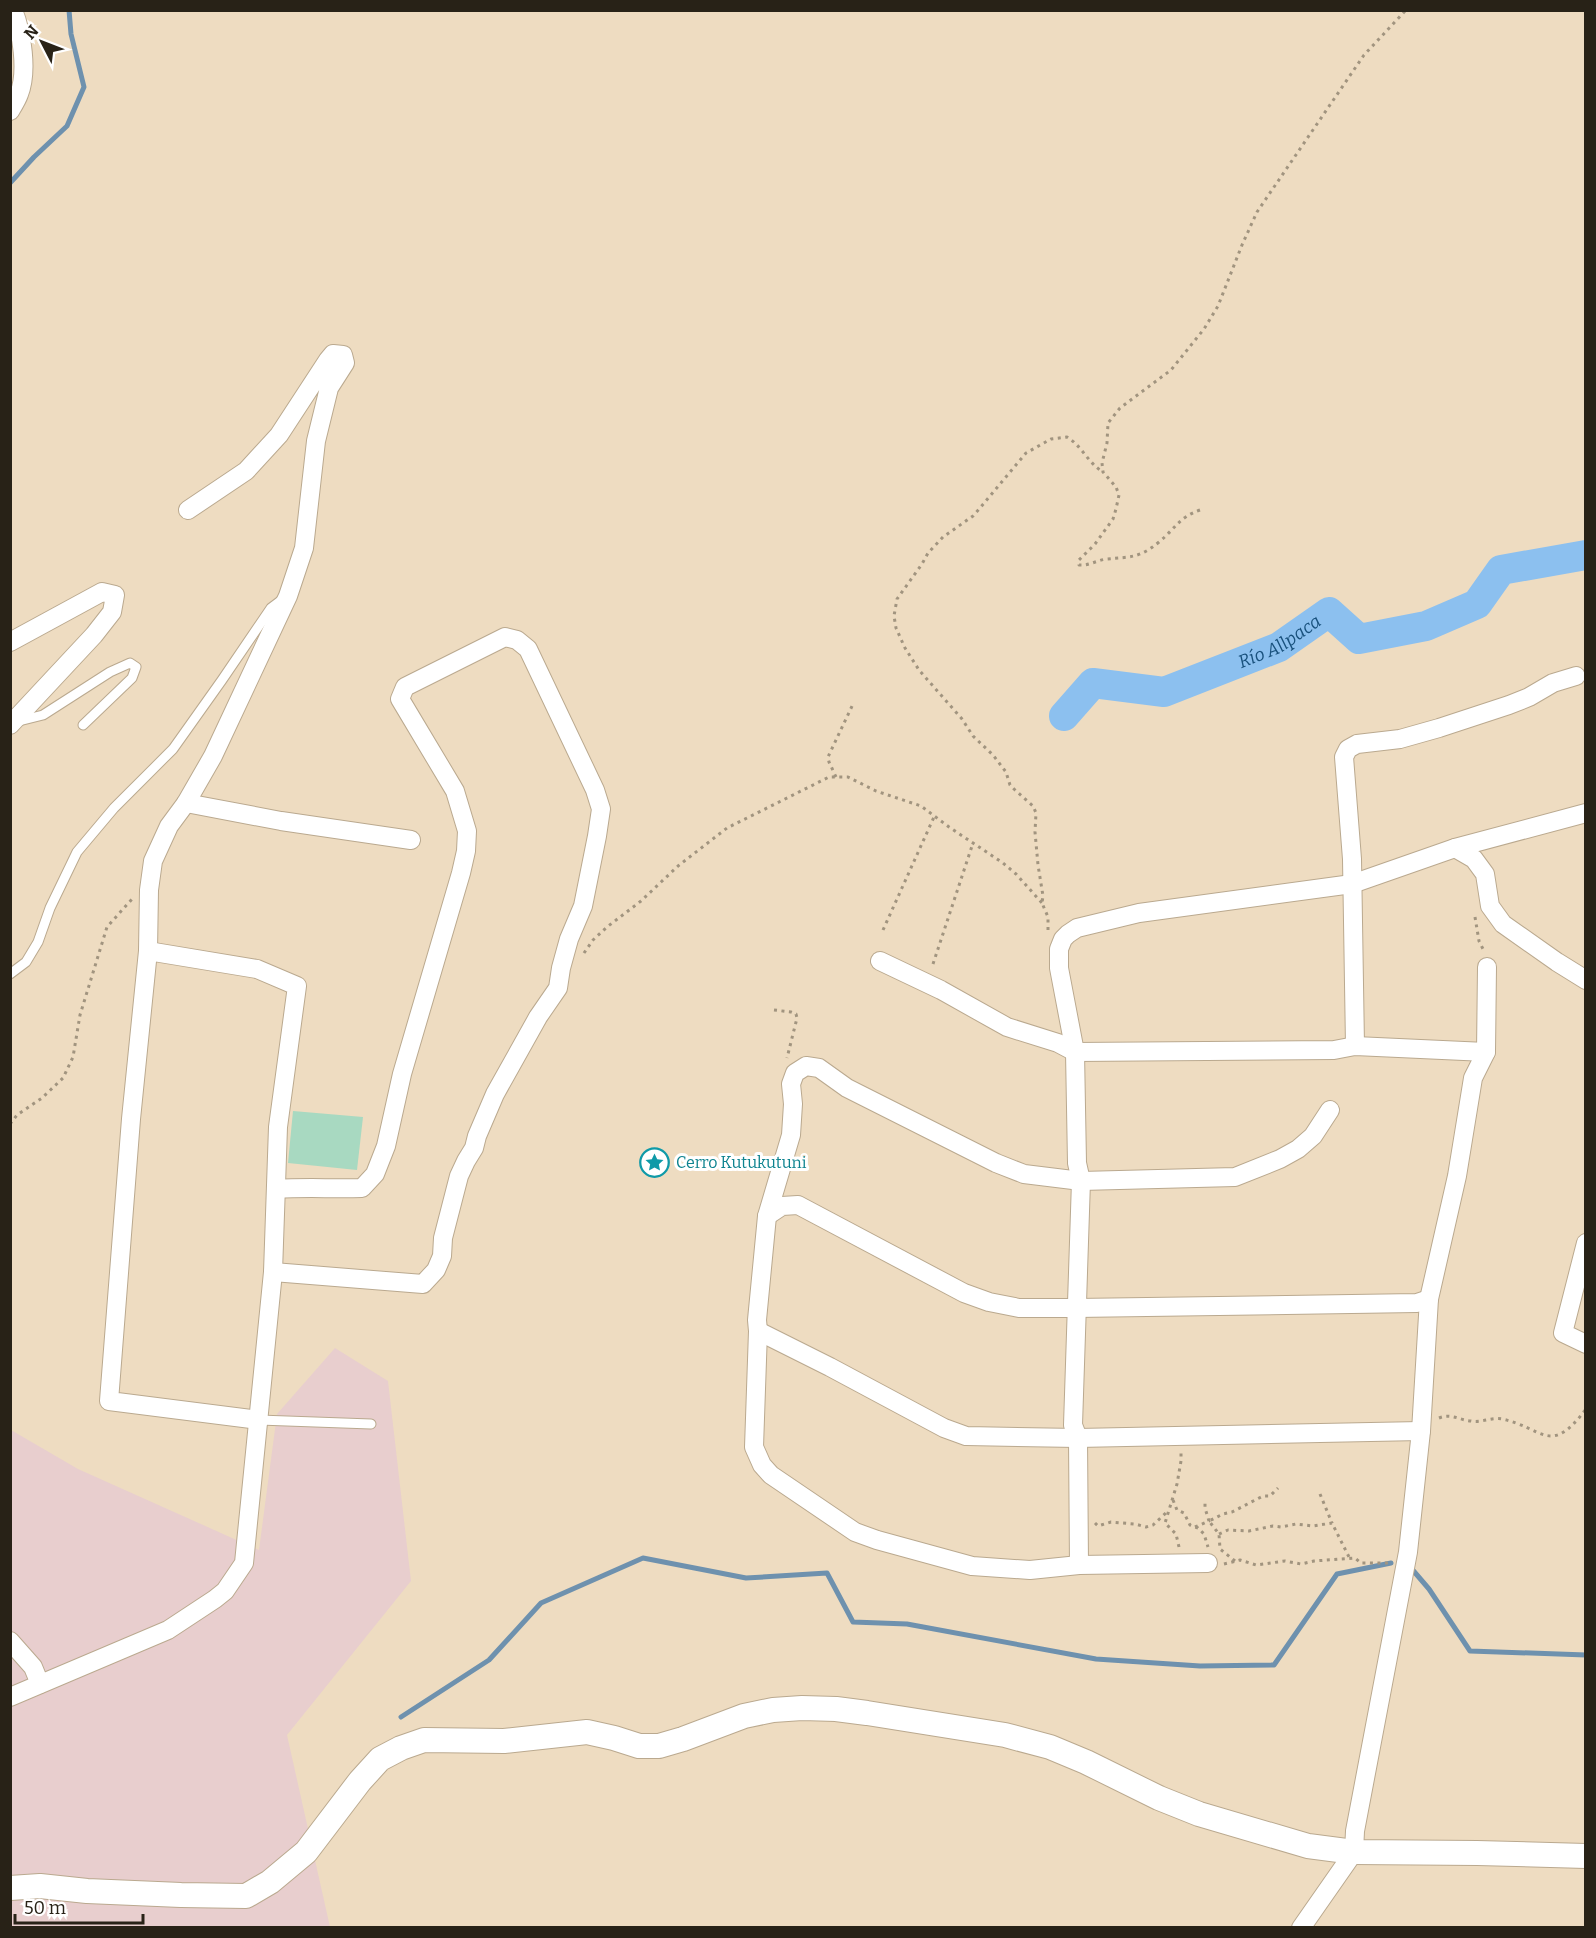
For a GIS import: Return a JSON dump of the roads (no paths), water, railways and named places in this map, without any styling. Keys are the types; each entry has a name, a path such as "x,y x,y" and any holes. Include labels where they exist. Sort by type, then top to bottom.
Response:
{"street":[{"path":"10,111 20,93 23,68 21,31 13,10"},
{"path":"188,510 246,471 279,435 333,354 343,355 345,363 329,388 315,441 304,548 288,596 213,756 169,826 153,861 149,890 148,951 130,1119 109,1401 259,1420"},
{"path":"10,642 102,592 115,595 112,612 94,635 12,723"},
{"path":"273,1272 423,1284 436,1270 442,1256 443,1238 459,1176 474,1148 495,1094 538,1017 558,988 569,939 583,906 601,809 596,790 528,649 517,640 504,637 405,687 401,693 400,699 455,791 467,831 466,851 461,873 402,1074 386,1146 375,1174 362,1188 277,1189"},
{"path":"1355,1046 1352,859 1344,757 1348,749 1357,744 1400,739 1439,728 1509,705 1529,697 1553,682 1576,676"},
{"path":"186,802 280,821 411,840"},
{"path":"1079,1565 1078,1438 1073,1425 1081,1181 1077,1163 1075,1052 1059,968 1059,949 1062,939 1077,928 1139,913 1352,884 1455,848 1586,813"},
{"path":"1455,848 1474,859 1485,874 1490,906 1503,924 1586,980"},
{"path":"10,1697 168,1630 225,1591 244,1563 273,1272 278,1128 297,986 257,969 148,951"},
{"path":"880,961 941,990 1007,1027 1058,1043 1075,1052 1334,1050 1355,1046 1486,1052"},
{"path":"1301,1928 1354,1852 1355,1831 1406,1562 1421,1431 1429,1299 1457,1176 1473,1078 1486,1052 1487,967"},
{"path":"1208,1563 1079,1565 1030,1570 972,1566 855,1532 771,1475 762,1465 754,1447 759,1331 757,1320 767,1216 791,1135 793,1104 790,1083 795,1073 806,1066 819,1068 847,1088 996,1163 1024,1174 1081,1181 1235,1177 1280,1160 1298,1149 1313,1136 1330,1110"},
{"path":"767,1216 782,1206 798,1205 964,1293 989,1302 1019,1308 1417,1303 1429,1299"},
{"path":"1586,1243 1563,1334 1586,1344"},
{"path":"759,1331 944,1428 966,1436 1078,1438 1421,1431"},
{"path":"10,1641 33,1667 40,1684"},
{"path":"10,1888 40,1886 87,1891 246,1896 270,1882 306,1852 360,1781 380,1759 424,1740 504,1741 587,1732 639,1746 658,1746 744,1716 773,1710 802,1708 867,1713 1005,1735 1050,1747 1159,1798 1199,1814 1308,1846 1354,1852 1586,1856"}],"lane":[{"path":"10,974 26,962 38,942 50,908 76,852 114,808 173,749 271,608 288,596"},
{"path":"12,723 43,715 110,672 130,663 136,667 132,678 82,725"},
{"path":"259,1420 371,1424"}],"waterway":[{"path":"10,183 67,126 84,87 71,34 69,10"},
{"name":"Río Allpaca","path":"1064,716 1093,683 1164,692 1279,647 1329,612 1359,639 1426,626 1477,604 1501,570 1586,555"},
{"path":"401,1717 489,1660 541,1603 643,1558 746,1578 827,1573 853,1622 907,1624 1096,1659 1200,1666 1274,1665 1337,1574 1391,1563"},
{"path":"1411,1568 1429,1589 1470,1651 1586,1655"}],"place":[{"name":"Cerro Kutukutuni","path":"655,1162"}]}
